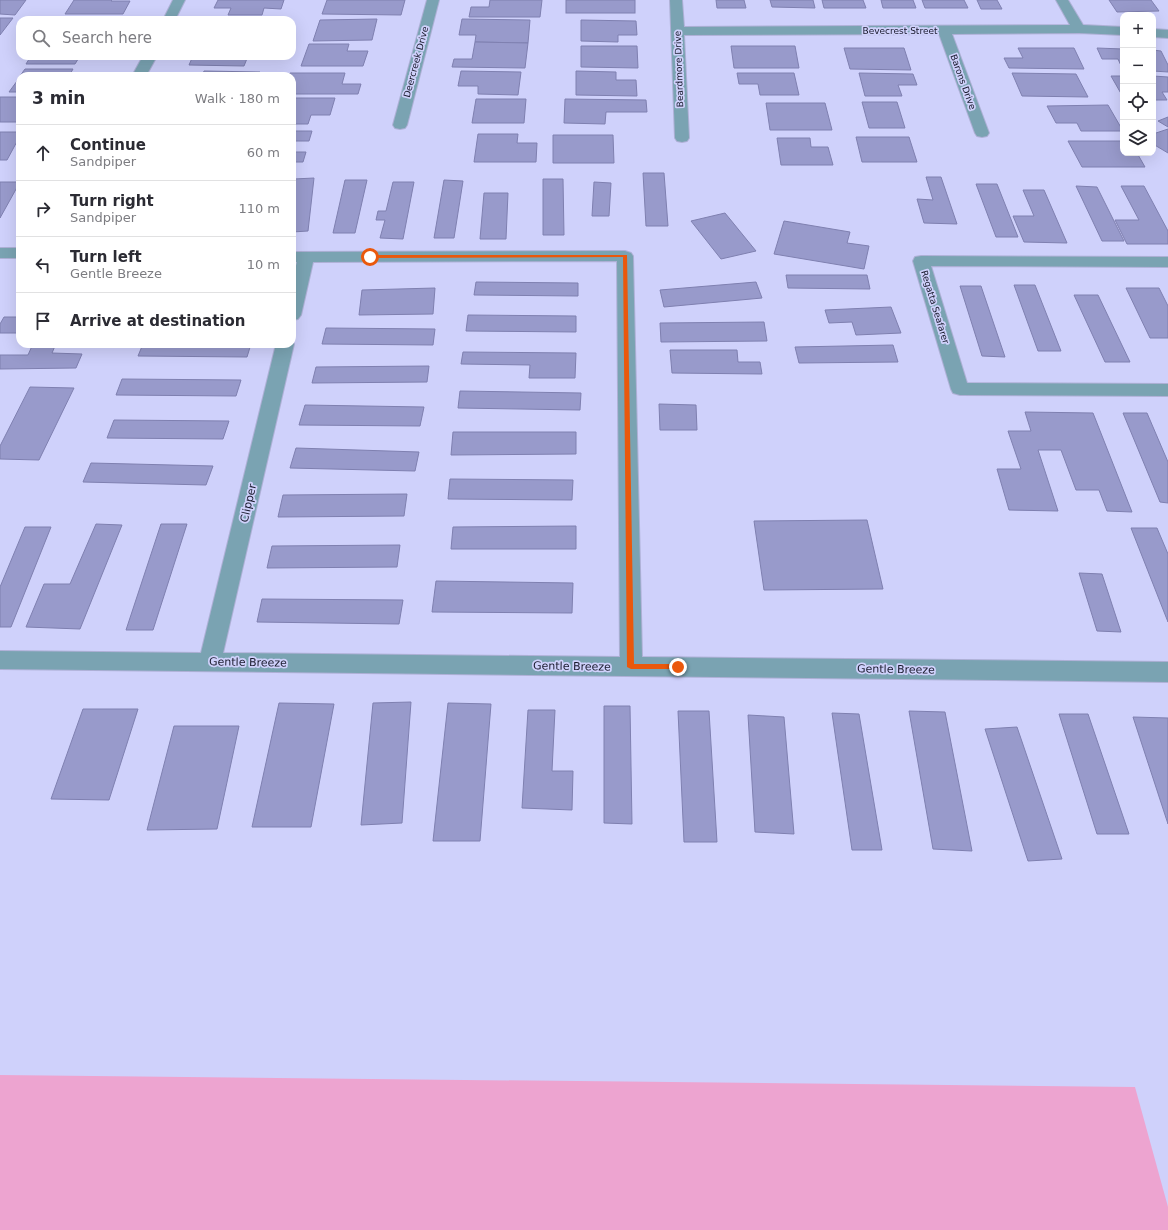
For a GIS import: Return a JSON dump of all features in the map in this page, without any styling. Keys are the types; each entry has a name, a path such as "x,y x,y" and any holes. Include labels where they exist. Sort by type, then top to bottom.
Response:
{"street":[{"path":"171,16 180,0"},
{"name":"Deercreek Drive","path":"400,125 433,0"},
{"name":"Beardmore Drive","path":"676,0 682,138"},
{"path":"1062,0 1079,29"},
{"name":"Bevecrest Street","path":"678,31 1079,29 1120,31"},
{"name":"Barons Drive","path":"944,30 982,133"},
{"path":"1156,33 1168,34"},
{"path":"141,72 148,60"},
{"path":"296,282 299,257 625,256 631,667"},
{"name":"Regatta Seafarer","path":"1168,262 921,261 960,389 1168,390"},
{"name":"Clipper","path":"210,662 284,348"},
{"name":"Gentle Breeze","path":"0,660 1168,672"}],"shaded area":[{"path":"0,1075 1135,1087 1168,1207 1168,1230 0,1230"}],"building":[{"path":"0,0 26,0 15,15 0,14"},
{"path":"74,0 130,1 123,14 65,14"},
{"path":"218,0 284,0 281,9 264,8 262,15 228,15 231,8 214,8"},
{"path":"327,0 405,0 401,15 322,14"},
{"path":"490,0 542,0 540,17 469,17 471,7 489,7"},
{"path":"566,0 635,0 635,13 566,13"},
{"path":"716,0 744,0 746,8 717,8"},
{"path":"770,0 813,0 815,8 772,7"},
{"path":"822,0 863,0 866,8 824,8"},
{"path":"881,0 913,0 916,8 883,8"},
{"path":"922,0 964,0 968,8 925,8"},
{"path":"977,0 997,0 1002,9 981,9"},
{"path":"1109,0 1151,0 1159,11 1117,12"},
{"path":"0,18 13,18 0,35"},
{"path":"377,19 372,40 313,41 320,20"},
{"path":"462,19 530,20 528,43 475,42 476,35 459,35"},
{"path":"581,20 636,21 637,35 618,35 618,42 581,41"},
{"path":"475,42 528,43 525,68 452,67 454,59 472,59"},
{"path":"309,44 349,44 347,51 368,51 363,66 301,66"},
{"path":"581,46 637,46 638,68 581,67"},
{"path":"731,46 795,46 799,68 734,68"},
{"path":"844,48 904,48 911,70 850,69"},
{"path":"1018,48 1074,48 1084,69 1009,68 1004,58 1023,58"},
{"path":"1097,48 1120,49 1120,63 1118,59 1102,59"},
{"path":"1156,50 1161,51 1168,65 1168,72 1156,71"},
{"path":"28,60 78,60 75,64 26,64"},
{"path":"191,60 246,60 244,66 189,65"},
{"path":"25,69 73,69 71,72 23,72"},
{"path":"204,71 260,72 204,72"},
{"path":"461,71 521,72 518,95 478,94 478,86 458,86"},
{"path":"576,71 616,72 616,80 636,80 637,96 576,95"},
{"path":"296,73 345,73 342,84 361,84 358,94 296,94"},
{"path":"737,73 794,73 799,95 760,95 758,84 739,84"},
{"path":"859,73 913,74 917,85 898,85 902,96 865,96"},
{"path":"1012,73 1076,74 1088,97 1022,96"},
{"path":"1111,76 1120,76 1120,92"},
{"path":"1156,76 1168,77 1168,92 1162,92 1167,100 1156,100"},
{"path":"16,82 16,92 9,92"},
{"path":"0,97 16,97 16,122 0,122"},
{"path":"296,98 335,98 330,115 311,115 308,124 296,124"},
{"path":"476,99 526,99 524,123 472,123"},
{"path":"565,99 646,100 647,112 606,112 605,124 564,123"},
{"path":"862,102 897,102 905,128 869,128"},
{"path":"766,103 825,103 832,130 770,130"},
{"path":"1108,105 1120,126 1120,131 1081,131 1077,123 1056,123 1047,106"},
{"path":"1168,117 1168,127 1158,121"},
{"path":"1168,129 1168,153 1156,146 1156,133"},
{"path":"296,131 312,131 309,141 296,141"},
{"path":"0,132 16,132 16,143 7,160 0,160"},
{"path":"478,134 518,134 517,143 537,143 536,162 474,162"},
{"path":"553,135 613,135 614,163 553,163"},
{"path":"856,137 909,137 917,162 862,162"},
{"path":"777,138 810,138 811,147 828,147 833,165 781,165"},
{"path":"1068,141 1120,141 1120,156 1139,156 1145,167 1082,167"},
{"path":"296,152 306,152 303,162 296,162"},
{"path":"643,173 664,173 668,226 646,226"},
{"path":"926,177 941,177 957,224 924,223 917,199 933,200"},
{"path":"314,178 308,231 296,232 296,179"},
{"path":"543,179 563,179 564,235 543,235"},
{"path":"345,180 367,180 355,233 333,233"},
{"path":"444,180 463,181 454,238 434,238"},
{"path":"0,182 16,182 16,189 0,218"},
{"path":"393,182 414,182 403,239 380,238 385,220 376,220 378,211 386,211"},
{"path":"594,182 611,183 609,216 592,216"},
{"path":"976,184 997,184 1018,237 996,237"},
{"path":"1076,186 1097,187 1124,241 1102,241"},
{"path":"1121,186 1144,186 1168,231 1168,244 1127,244 1115,220 1139,220"},
{"path":"1023,190 1044,190 1067,243 1024,242 1013,216 1034,216"},
{"path":"484,193 508,193 506,239 480,239"},
{"path":"725,213 756,251 721,259 691,221"},
{"path":"784,221 850,232 847,243 869,246 864,269 774,254"},
{"path":"786,275 867,275 870,289 788,288"},
{"path":"476,282 578,283 578,296 474,295"},
{"path":"756,282 762,298 664,307 660,290"},
{"path":"1014,285 1035,285 1061,351 1038,351"},
{"path":"960,286 981,286 1005,357 982,356"},
{"path":"435,288 433,314 359,315 362,290"},
{"path":"1126,288 1159,288 1168,306 1168,338 1150,338"},
{"path":"1074,295 1098,295 1130,362 1105,362"},
{"path":"891,307 901,333 856,335 852,322 829,323 825,310"},
{"path":"468,315 576,316 576,332 466,331"},
{"path":"4,317 16,317 16,333 0,333 0,324"},
{"path":"764,322 767,341 661,342 660,323"},
{"path":"326,328 435,329 433,345 322,344"},
{"path":"893,345 898,362 799,363 795,347"},
{"path":"31,348 54,348 52,353 82,354 76,368 0,369 0,355 28,355"},
{"path":"141,348 250,348 247,357 138,356"},
{"path":"670,350 737,350 738,362 760,362 762,374 672,373"},
{"path":"463,352 576,353 575,378 529,378 530,365 461,364"},
{"path":"429,366 427,382 312,383 316,367"},
{"path":"122,379 241,380 236,396 116,395"},
{"path":"30,387 74,388 39,460 0,459 0,446"},
{"path":"460,391 581,393 580,410 458,408"},
{"path":"659,404 696,405 697,430 660,430"},
{"path":"305,405 424,407 420,426 299,425"},
{"path":"1025,412 1093,413 1132,512 1107,511 1099,490 1076,490 1061,450 1038,450 1058,511 1009,510 997,469 1021,469 1008,431 1031,431"},
{"path":"1123,413 1147,413 1168,462 1168,503 1160,502"},
{"path":"114,420 229,421 223,439 107,438"},
{"path":"453,432 576,432 576,454 451,455"},
{"path":"296,448 419,452 415,471 290,468"},
{"path":"91,463 213,466 206,485 83,482"},
{"path":"450,479 573,480 572,500 448,499"},
{"path":"407,494 404,516 278,517 283,495"},
{"path":"867,520 883,589 764,590 754,521"},
{"path":"96,524 122,525 80,629 26,627 44,584 70,584"},
{"path":"161,524 187,524 153,630 126,630"},
{"path":"576,526 576,549 451,549 453,527"},
{"path":"25,527 51,527 11,627 0,627 0,587"},
{"path":"1131,528 1157,528 1168,554 1168,622"},
{"path":"400,545 397,567 267,568 272,546"},
{"path":"1079,573 1102,574 1121,632 1097,631"},
{"path":"436,581 573,583 572,613 432,612"},
{"path":"262,599 403,600 399,624 257,622"},
{"path":"411,702 402,823 361,825 373,703"},
{"path":"279,703 334,704 311,827 252,827"},
{"path":"448,703 491,704 480,841 433,841"},
{"path":"604,706 630,706 632,824 604,823"},
{"path":"83,709 138,709 109,800 51,799"},
{"path":"528,710 555,710 552,771 573,771 572,810 522,808"},
{"path":"678,711 709,711 717,842 684,842"},
{"path":"909,711 945,712 972,851 933,849"},
{"path":"832,713 859,714 882,850 852,850"},
{"path":"1059,714 1088,714 1129,834 1097,834"},
{"path":"748,715 784,717 794,834 755,832"},
{"path":"1133,717 1168,718 1168,824"},
{"path":"174,726 239,726 217,829 147,830"},
{"path":"1017,727 1062,859 1028,861 985,729"}],"route":[{"path":"370,257 625,256 631,667 678,667"}]}
